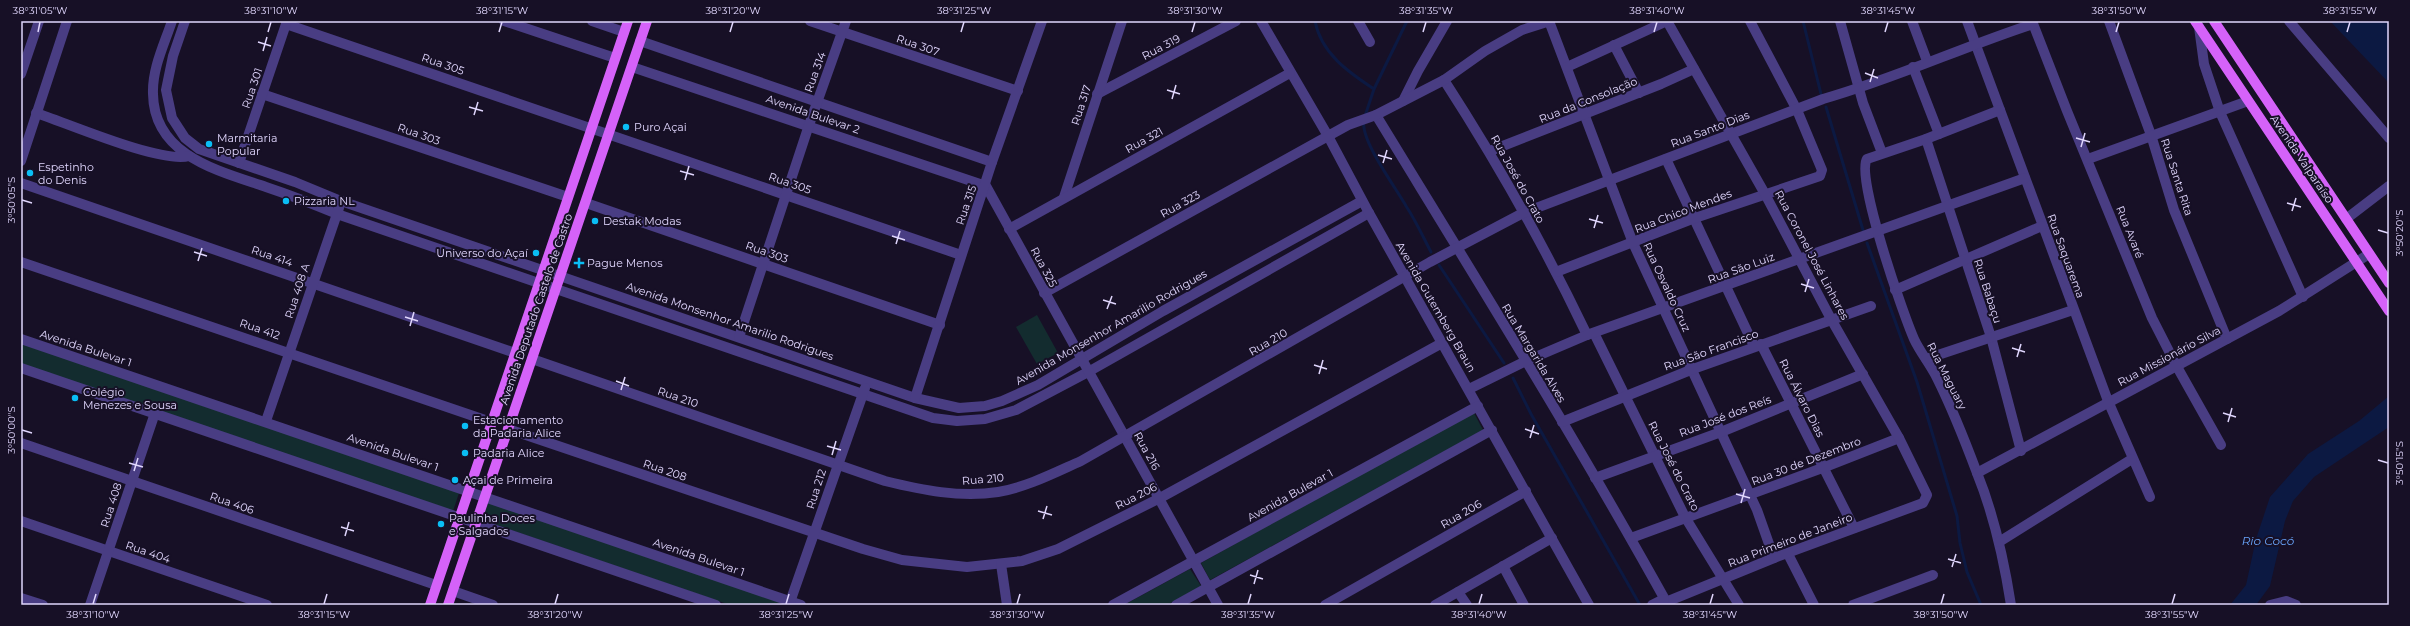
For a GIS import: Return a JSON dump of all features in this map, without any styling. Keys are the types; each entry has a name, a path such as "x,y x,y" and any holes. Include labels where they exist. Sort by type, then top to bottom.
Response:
{"main road":[{"name":"Avenida Deputado Castelo de Castro","path":"430,605 491,422 545,270 568,197 628,21"},
{"name":"Avenida Deputado Castelo de Castro","path":"448,605 560,275 610,134 647,21"},
{"name":"Avenida Valparaíso","path":"2214,21 2389,283"},
{"name":"Avenida Valparaíso","path":"2197,24 2358,261 2389,311"}],"street":[{"path":"21,74 39,21"},
{"path":"21,161 67,21"},
{"path":"172,21 155,73 154,104 160,124 174,145 188,157 202,165 458,256 556,288 933,418 957,421 985,419 1016,410 1088,372 1369,213"},
{"name":"Avenida Monsenhor Amarilio Rodrigues","path":"185,21 170,68 166,90 168,105 178,129 199,149 295,182 341,201 915,398 959,408 985,406 1038,385 1163,311 1362,201"},
{"path":"504,21 615,58"},
{"path":"592,21 624,32"},
{"name":"Rua 307","path":"810,21 1018,91"},
{"name":"Rua 314","path":"739,337 817,101 846,21"},
{"name":"Rua 317","path":"1064,197 1122,21"},
{"name":"Rua 319","path":"1097,94 1236,21"},
{"name":"Avenida Gutemberg Braun","path":"1261,21 1328,136 1362,201 1589,605"},
{"path":"1358,21 1370,42"},
{"path":"1403,101 1418,71 1447,21"},
{"name":"Rua 323","path":"1044,293 1348,125 1376,115 1444,80 1522,30 1550,21"},
{"name":"Rua Osvaldo Cruz","path":"1550,21 1633,243 1663,309 1694,369 1720,432 1762,520 1774,558"},
{"path":"1567,67 1667,21"},
{"name":"Rua Coronel José Linhares","path":"1667,21 1732,133 1831,319 1899,438 1927,495 1923,503"},
{"path":"1750,21 1797,110"},
{"path":"1840,21 1865,110 1882,153 1926,139 2000,110"},
{"path":"1912,21 1927,61"},
{"name":"Rua Saquarema","path":"1967,21 2073,310 2108,401 2132,459 2150,497"},
{"name":"Rua Santa Rita","path":"2109,21 2151,135 2174,210 2227,339"},
{"path":"2289,21 2389,138"},
{"name":"Rua 301","path":"239,163 286,22"},
{"name":"Rua 305","path":"286,22 961,255"},
{"name":"Rua 315","path":"915,398 940,325 961,255 986,186 992,162 1018,91 1039,22"},
{"name":"Rua Santo Dias","path":"1405,277 1523,213 1732,133 1860,89 1927,61 2033,23"},
{"name":"Rua Avaré","path":"2033,23 2152,318 2176,365 2221,445"},
{"path":"2197,24 2204,64 2220,112 2303,297"},
{"name":"Avenida Bulevar 2","path":"640,41 992,162"},
{"path":"1614,45 1639,93"},
{"name":"Avenida Bulevar 2","path":"632,67 809,125 986,186"},
{"path":"1913,67 1939,134"},
{"name":"Rua da Consolação","path":"1490,151 1639,93 1694,69"},
{"name":"Rua 321","path":"1009,229 1064,197 1290,73"},
{"name":"Rua José do Crato","path":"1444,80 1490,151 1656,455 1685,517 1739,605"},
{"name":"Rua 303","path":"262,94 568,197"},
{"path":"2088,159 2248,101"},
{"name":"Rua Chico Mendes","path":"1556,272 1633,243 1692,218 1820,176 1822,170 1797,110"},
{"path":"36,113 138,148 173,156 188,157 199,149"},
{"name":"Rua Margarida Alves","path":"1376,115 1526,361 1631,538 1666,602"},
{"name":"Rua Babaçu","path":"1926,139 1991,337 2021,451"},
{"name":"Rua Maguary","path":"1882,153 1867,159 1864,169 1878,230 1895,290 1914,339 1945,396 1977,473 1999,542 2011,605"},
{"name":"Rua Álvaro Dias","path":"1666,159 1692,218 1726,286 1825,467 1854,528"},
{"name":"Rua São Luiz","path":"1469,389 1526,361 1591,334 2025,178"},
{"name":"Rua 414","path":"21,183 515,353"},
{"name":"Rua 325","path":"986,186 1088,372"},
{"path":"2346,220 2389,186"},
{"name":"Rua 408 A","path":"266,421 341,201"},
{"name":"Rua 303","path":"586,203 940,325"},
{"path":"1895,290 1965,258 2042,226"},
{"path":"458,256 463,243"},
{"name":"Rua Missionário Silva","path":"1977,473 2021,451 2108,401 2227,339 2303,297 2369,254"},
{"name":"Rua 412","path":"21,262 290,352 491,422"},
{"name":"Rua 210","path":"532,359 886,481 913,488 952,493 998,492 1046,477 1126,437 1405,277"},
{"name":"Rua São Francisco","path":"1562,422 1624,395 1758,345 1871,306"},
{"path":"1926,359 2073,310"},
{"name":"Avenida Bulevar 1","path":"21,339 485,496 790,603 801,605"},
{"name":"Rua 206","path":"815,533 863,549 937,565 967,567 1022,561 1058,549 1160,498 1442,343"},
{"path":"21,368 716,605"},
{"name":"Rua 216","path":"1088,372 1126,437 1218,605"},
{"name":"Rua José dos Reís","path":"1595,478 1720,432 1863,374"},
{"name":"Rua 212","path":"790,603 815,533 837,463 868,381"},
{"name":"Avenida Bulevar 1","path":"1113,605 1478,406"},
{"name":"Rua 408","path":"90,605 155,413"},
{"name":"Rua 208","path":"508,430 815,533"},
{"path":"1176,605 1492,430"},
{"name":"Rua 30 de Dezembro","path":"1631,538 1825,467 1899,438"},
{"name":"Rua 406","path":"21,443 436,585"},
{"path":"1999,542 2132,459"},
{"name":"Rua 206","path":"1325,605 1337,602 1526,491"},
{"name":"Rua Primeiro de Janeiro","path":"1652,605 1666,602 1722,578 1923,503"},
{"name":"Rua 404","path":"21,521 267,605"},
{"path":"1435,605 1552,538"},
{"path":"1788,554 1814,605"},
{"path":"1001,564 1007,605"},
{"path":"1503,566 1524,605"},
{"path":"1853,605 1933,575"},
{"path":"453,591 494,605"},
{"path":"1458,592 1467,605"},
{"path":"21,598 43,605"},
{"path":"2270,605 2286,601 2296,605"}],"green space":[{"path":"1037,315 1058,353 1037,364 1016,327"},
{"path":"21,343 459,493 453,511 21,365"},
{"path":"1473,411 1483,430 1210,580 1201,563"},
{"path":"488,502 782,603 730,605 482,520"},
{"path":"1190,569 1201,586 1167,605 1124,605"}],"water":[{"path":"2330,21 2389,21 2389,83"},
{"name":"Rio Cocó","path":"2389,396 2389,427 2314,477 2293,501 2285,521 2270,586 2256,605 2230,605 2246,585 2256,539 2270,497 2308,454 2359,421"}],"waterway":[{"path":"1315,21 1318,32 1329,52 1345,68 1374,89"},
{"path":"1365,116 1374,89 1407,21"},
{"path":"1803,21 1821,94"},
{"path":"1826,107 1863,230"},
{"path":"1364,121 1364,129 1367,140 1413,217 1431,252"},
{"path":"1867,243 1917,382 1957,516 1960,543 1967,572 1981,605"},
{"path":"1439,265 1504,363"},
{"path":"1513,378 1531,414 1640,605"}],"place":[{"name":"Puro Açai","path":"626,127"},
{"name":"Marmitaria Popular","path":"209,144"},
{"name":"Espetinho do Denis","path":"30,173"},
{"name":"Pizzaria NL","path":"286,201"},
{"name":"Destak Modas","path":"595,221"},
{"name":"Universo do Açaí","path":"536,253"},
{"name":"Pague Menos","path":"579,263"},
{"name":"Colégio Menezes e Sousa","path":"75,398"},
{"name":"Estacionamento da Padaria Alice","path":"465,426"},
{"name":"Padaria Alice","path":"465,453"},
{"name":"Açai de Primeira","path":"455,480"},
{"name":"Paulinha Doces e Salgados","path":"441,524"}]}
